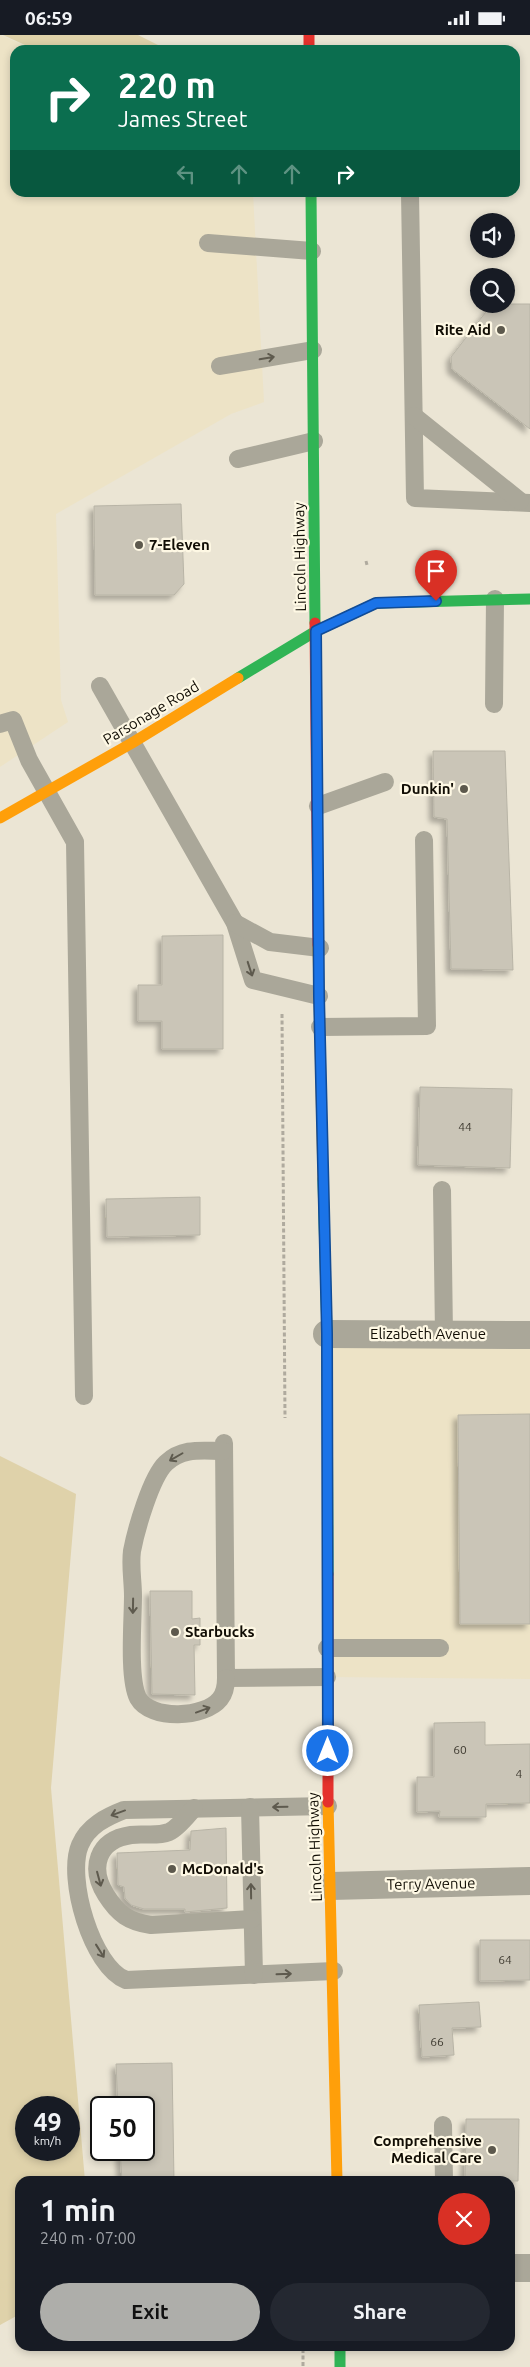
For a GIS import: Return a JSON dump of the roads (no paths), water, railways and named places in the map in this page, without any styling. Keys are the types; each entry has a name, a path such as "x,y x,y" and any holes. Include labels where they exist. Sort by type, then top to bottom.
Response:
{"main road":[{"name":"Lincoln Highway","path":"311,197 319,996 327,1334 328,1806 334,1971 338,2176"},
{"name":"Parsonage Road","path":"0,818 132,743 316,631 376,603 530,599"},
{"path":"340,2351 340,2367"}],"street":[{"name":"Elizabeth Avenue","path":"327,1334 530,1335"},
{"name":"Terry Avenue","path":"331,1886 530,1881"},
{"path":"515,2268 530,2267"}],"lane":[{"path":"410,197 415,498 525,502"},
{"path":"208,243 312,251"},
{"path":"220,366 313,350"},
{"path":"414,415 525,502"},
{"path":"238,459 314,441"},
{"path":"494,703 495,599"},
{"path":"100,686 235,923 253,980 319,996"},
{"path":"0,724 13,720 29,760 74,842 84,1397"},
{"path":"318,805 385,782"},
{"path":"320,1027 427,1026 424,840"},
{"path":"235,923 270,941 320,948"},
{"path":"442,1190 444,1335"},
{"path":"224,1447 226,1678 222,1698 212,1707 193,1714 179,1714 154,1709 140,1700 136,1692 133,1657 133,1597 130,1565 135,1535 158,1473 166,1463 189,1451 224,1447"},
{"path":"327,1648 440,1648"},
{"path":"226,1678 327,1677"},
{"path":"328,1806 124,1810 100,1822 85,1835 79,1847 76,1869 78,1894 86,1927 106,1960 120,1977 126,1980 334,1971"},
{"path":"250,1807 254,1975"},
{"path":"194,1808 171,1831 157,1836 130,1835 116,1840 102,1850 96,1861 97,1876 103,1890 113,1906 127,1920 139,1924 151,1925 252,1919"},
{"path":"443,2125 444,2176"}],"place":[{"name":"Rite Aid","path":"501,330"},
{"name":"7-Eleven","path":"139,545"},
{"name":"Dunkin'","path":"464,789"},
{"name":"Starbucks","path":"175,1632"},
{"name":"McDonald's","path":"172,1869"},
{"name":"Comprehensive Medical Care","path":"492,2150"}]}
